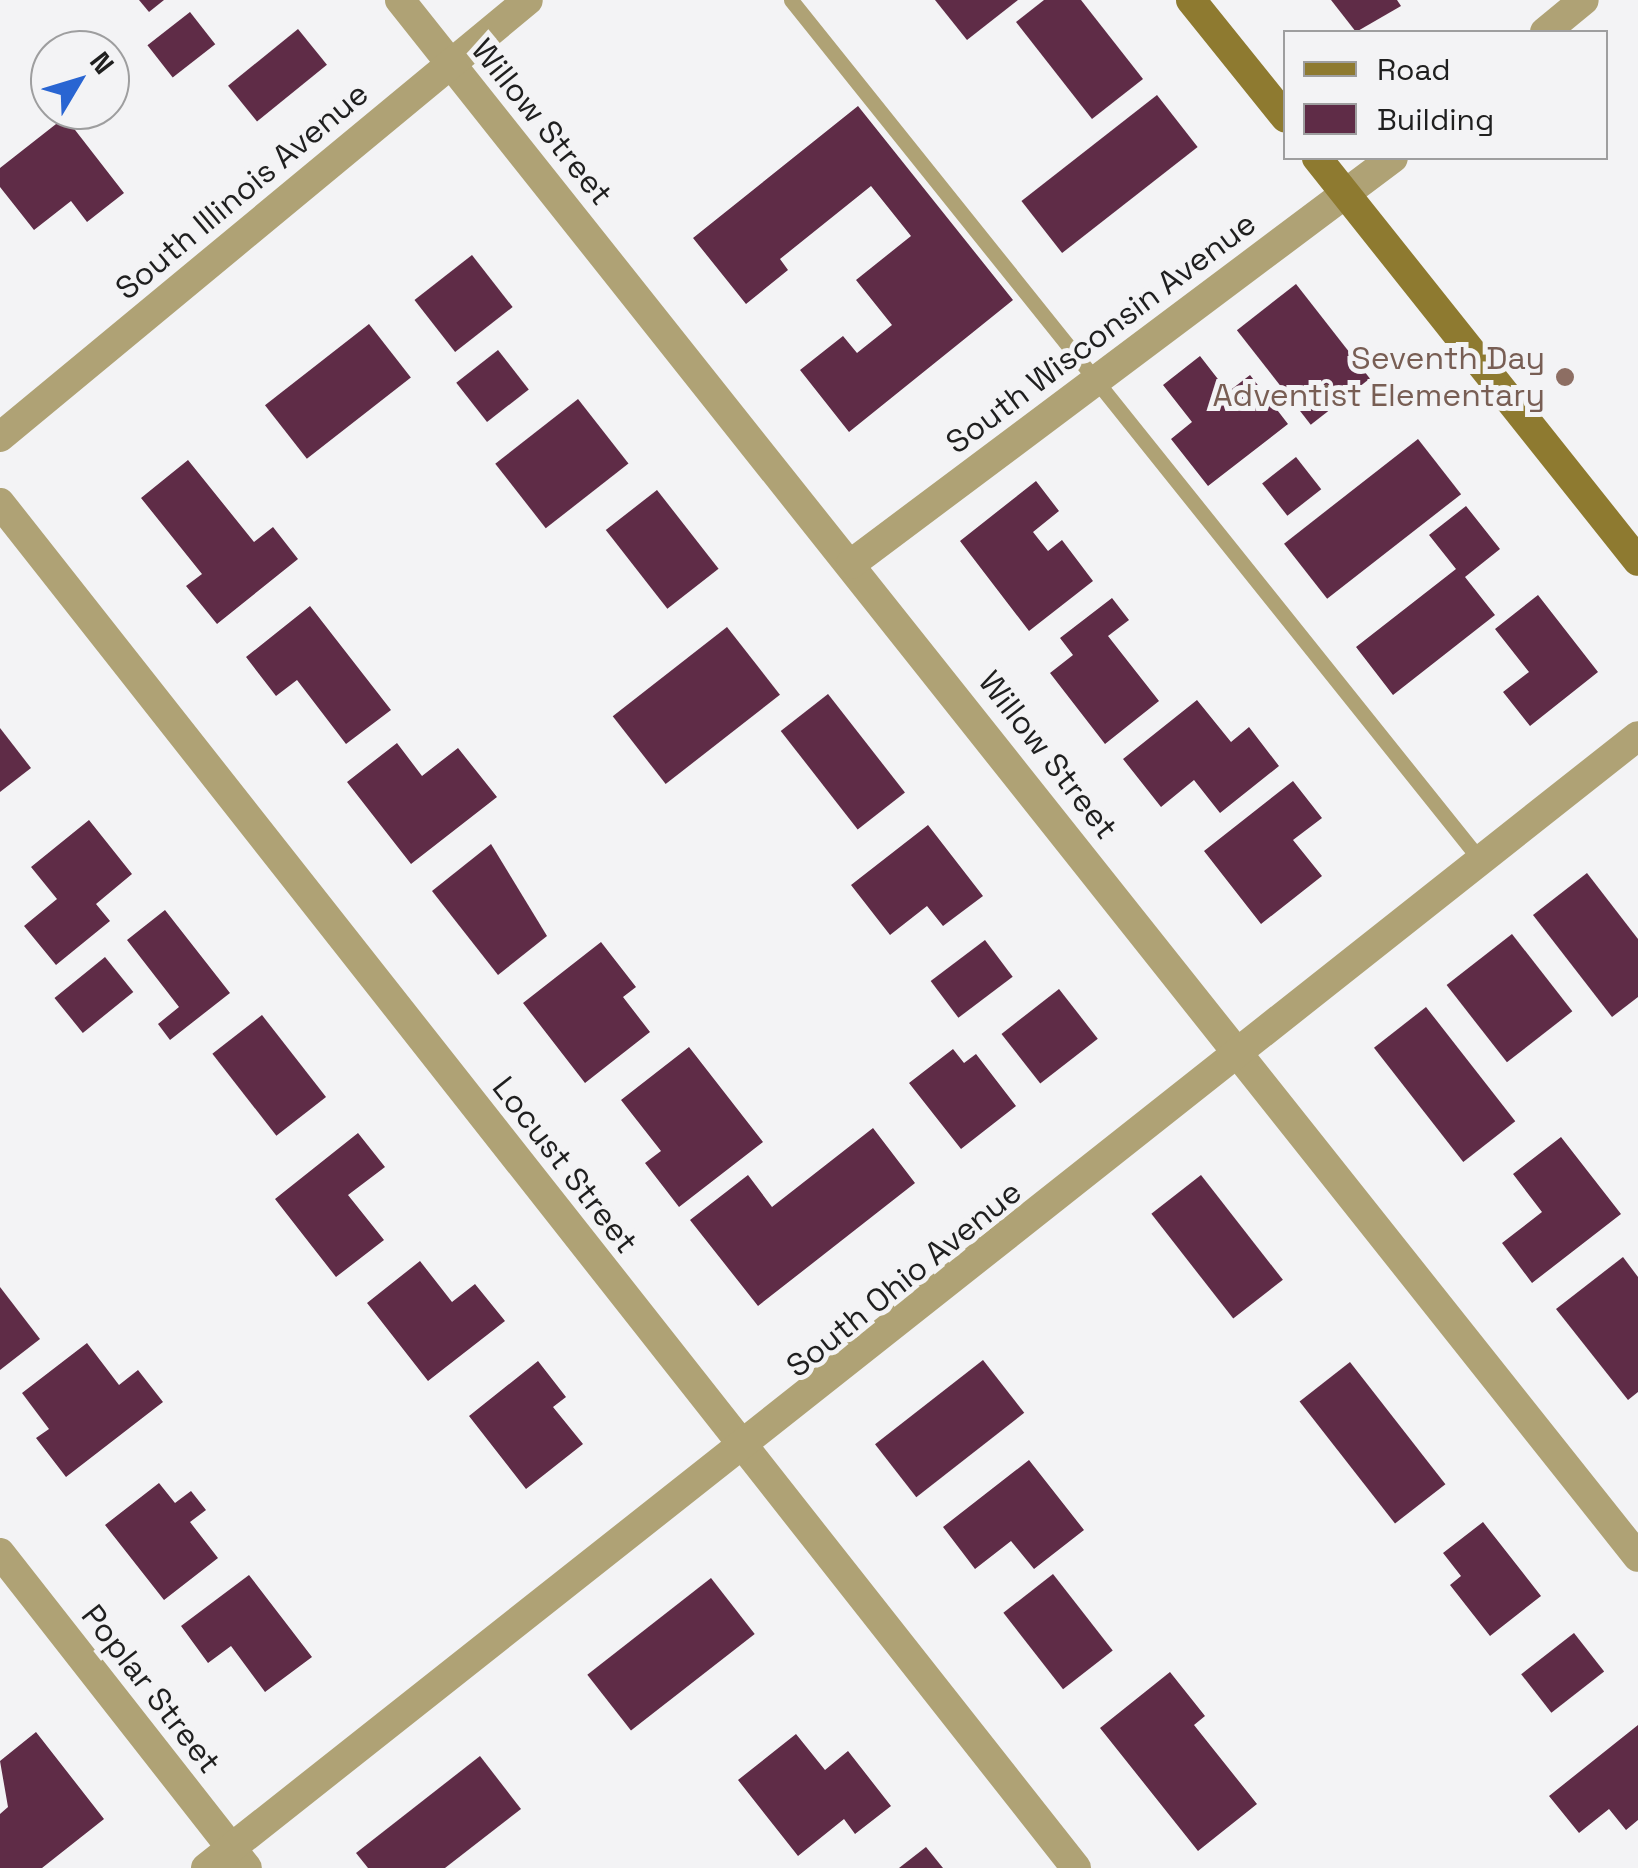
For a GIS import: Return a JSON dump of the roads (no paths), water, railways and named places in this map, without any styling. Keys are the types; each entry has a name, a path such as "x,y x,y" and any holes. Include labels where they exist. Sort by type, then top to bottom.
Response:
{"main road":[{"path":"1191,0 1283,114"},
{"path":"1319,160 1638,561"}],"street":[{"name":"Willow Street","path":"400,0 1638,1557"},
{"name":"South Illinois Avenue","path":"0,436 528,0"},
{"path":"1546,30 1584,0"},
{"name":"South Wisconsin Avenue","path":"851,564 1390,160"},
{"name":"Locust Street","path":"0,503 1076,1868"},
{"name":"South Ohio Avenue","path":"206,1868 239,1858 1638,736"},
{"name":"Poplar Street","path":"0,1553 239,1858"}],"lane":[{"path":"791,0 1481,861"}],"place":[{"name":"Seventh Day Adventist Elementary","path":"1565,377"}]}
